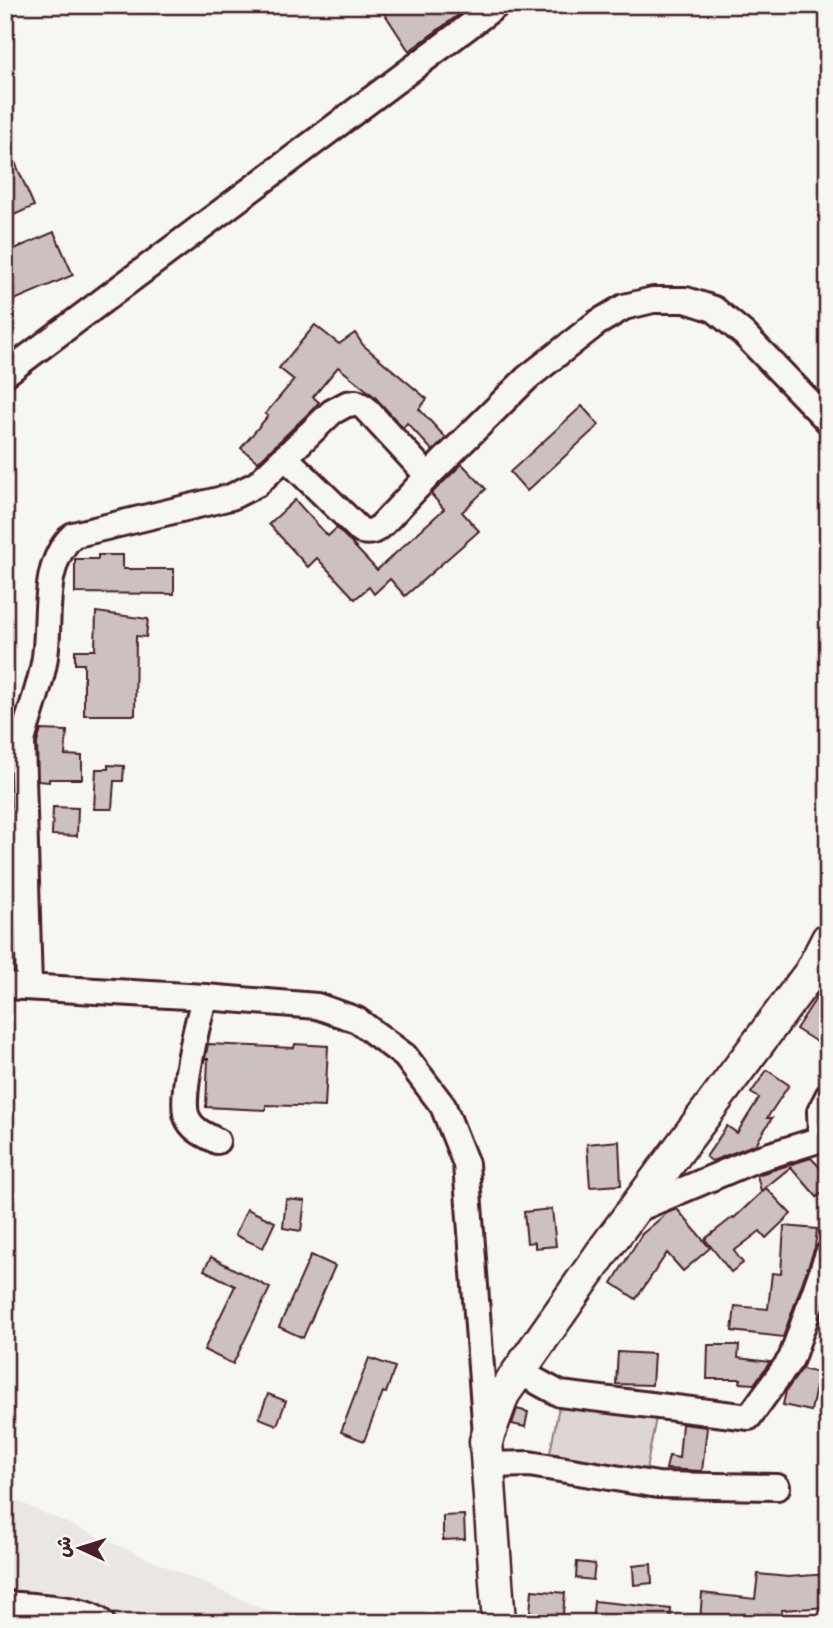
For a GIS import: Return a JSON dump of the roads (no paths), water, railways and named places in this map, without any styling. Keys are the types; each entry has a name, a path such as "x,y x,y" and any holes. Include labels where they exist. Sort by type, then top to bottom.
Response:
{"main road":[{"path":"499,1623 487,1453 503,1394 632,1211 811,972 828,939"}],"street":[{"path":"5,374 497,5"},
{"path":"285,457 361,531 369,533 383,525 428,476 527,378 597,323 624,307 653,300 687,300 714,309 744,334 828,421"},
{"path":"428,476 364,407 356,403 347,404 332,412 257,484 231,497 73,536 63,545 55,560 45,661 22,741 17,986 317,1006 357,1020 405,1056 443,1106 466,1164 487,1453 529,1464 658,1485 777,1487"},
{"path":"205,997 197,1022 184,1097 187,1117 198,1133 217,1140"},
{"path":"632,1211 754,1160 824,1137 820,1112 828,1096"},
{"path":"518,1371 560,1394 749,1417 791,1359 828,1254"},
{"path":"5,1604 82,1612 97,1617 102,1623"}]}
